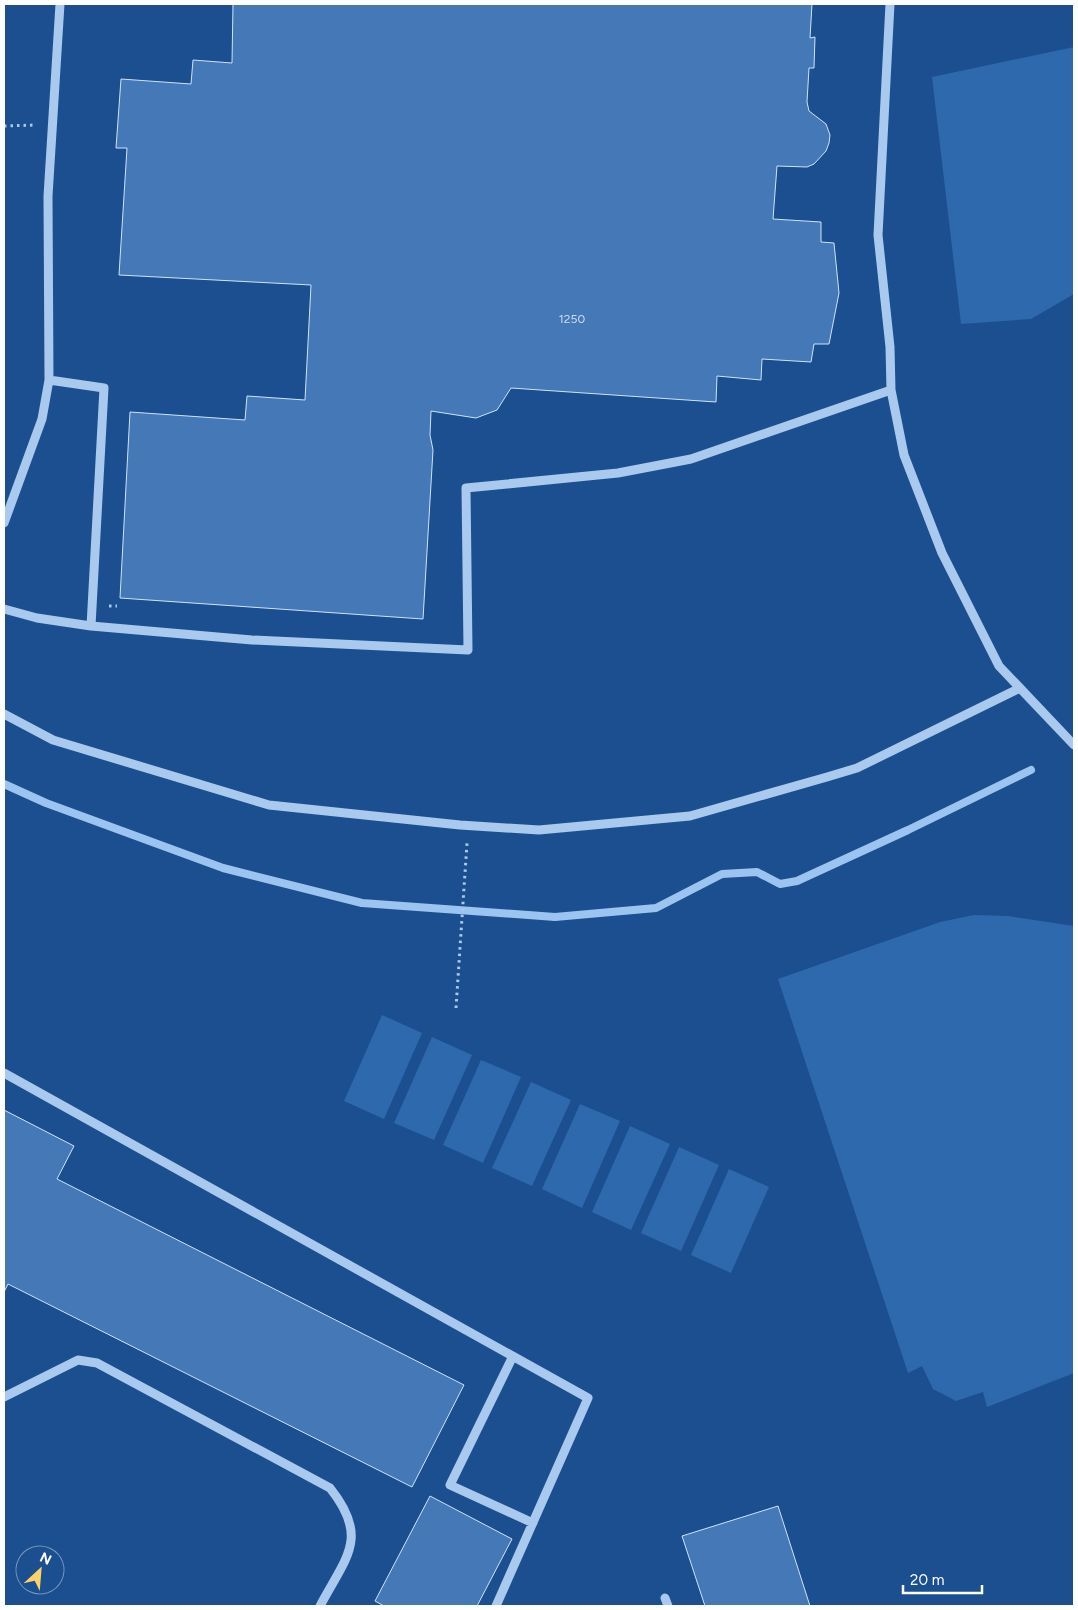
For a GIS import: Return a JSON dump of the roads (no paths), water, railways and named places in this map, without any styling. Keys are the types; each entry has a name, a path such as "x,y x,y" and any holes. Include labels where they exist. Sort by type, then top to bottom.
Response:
{"lane":[{"path":"4,523 42,419 49,380 48,196 60,4"},
{"path":"890,4 878,235 890,347 892,390 904,456 942,553 999,666 1074,745"},
{"path":"49,380 104,388 91,626"},
{"path":"4,609 37,618 91,626 252,640 468,650 466,488 618,472 691,459 892,390"},
{"path":"4,714 53,740 269,805 468,825 539,830 690,816 857,768 1020,688"},
{"path":"4,1073 588,1398 496,1606"},
{"path":"513,1356 450,1485 533,1524"},
{"path":"4,1397 78,1360 97,1363 330,1488 344,1506 351,1523 352,1540 347,1555 320,1606"}],"waterway":[{"path":"4,784 46,803 223,868 362,903 555,917 656,908 722,874 757,872 780,884 797,881 1031,770"}]}
